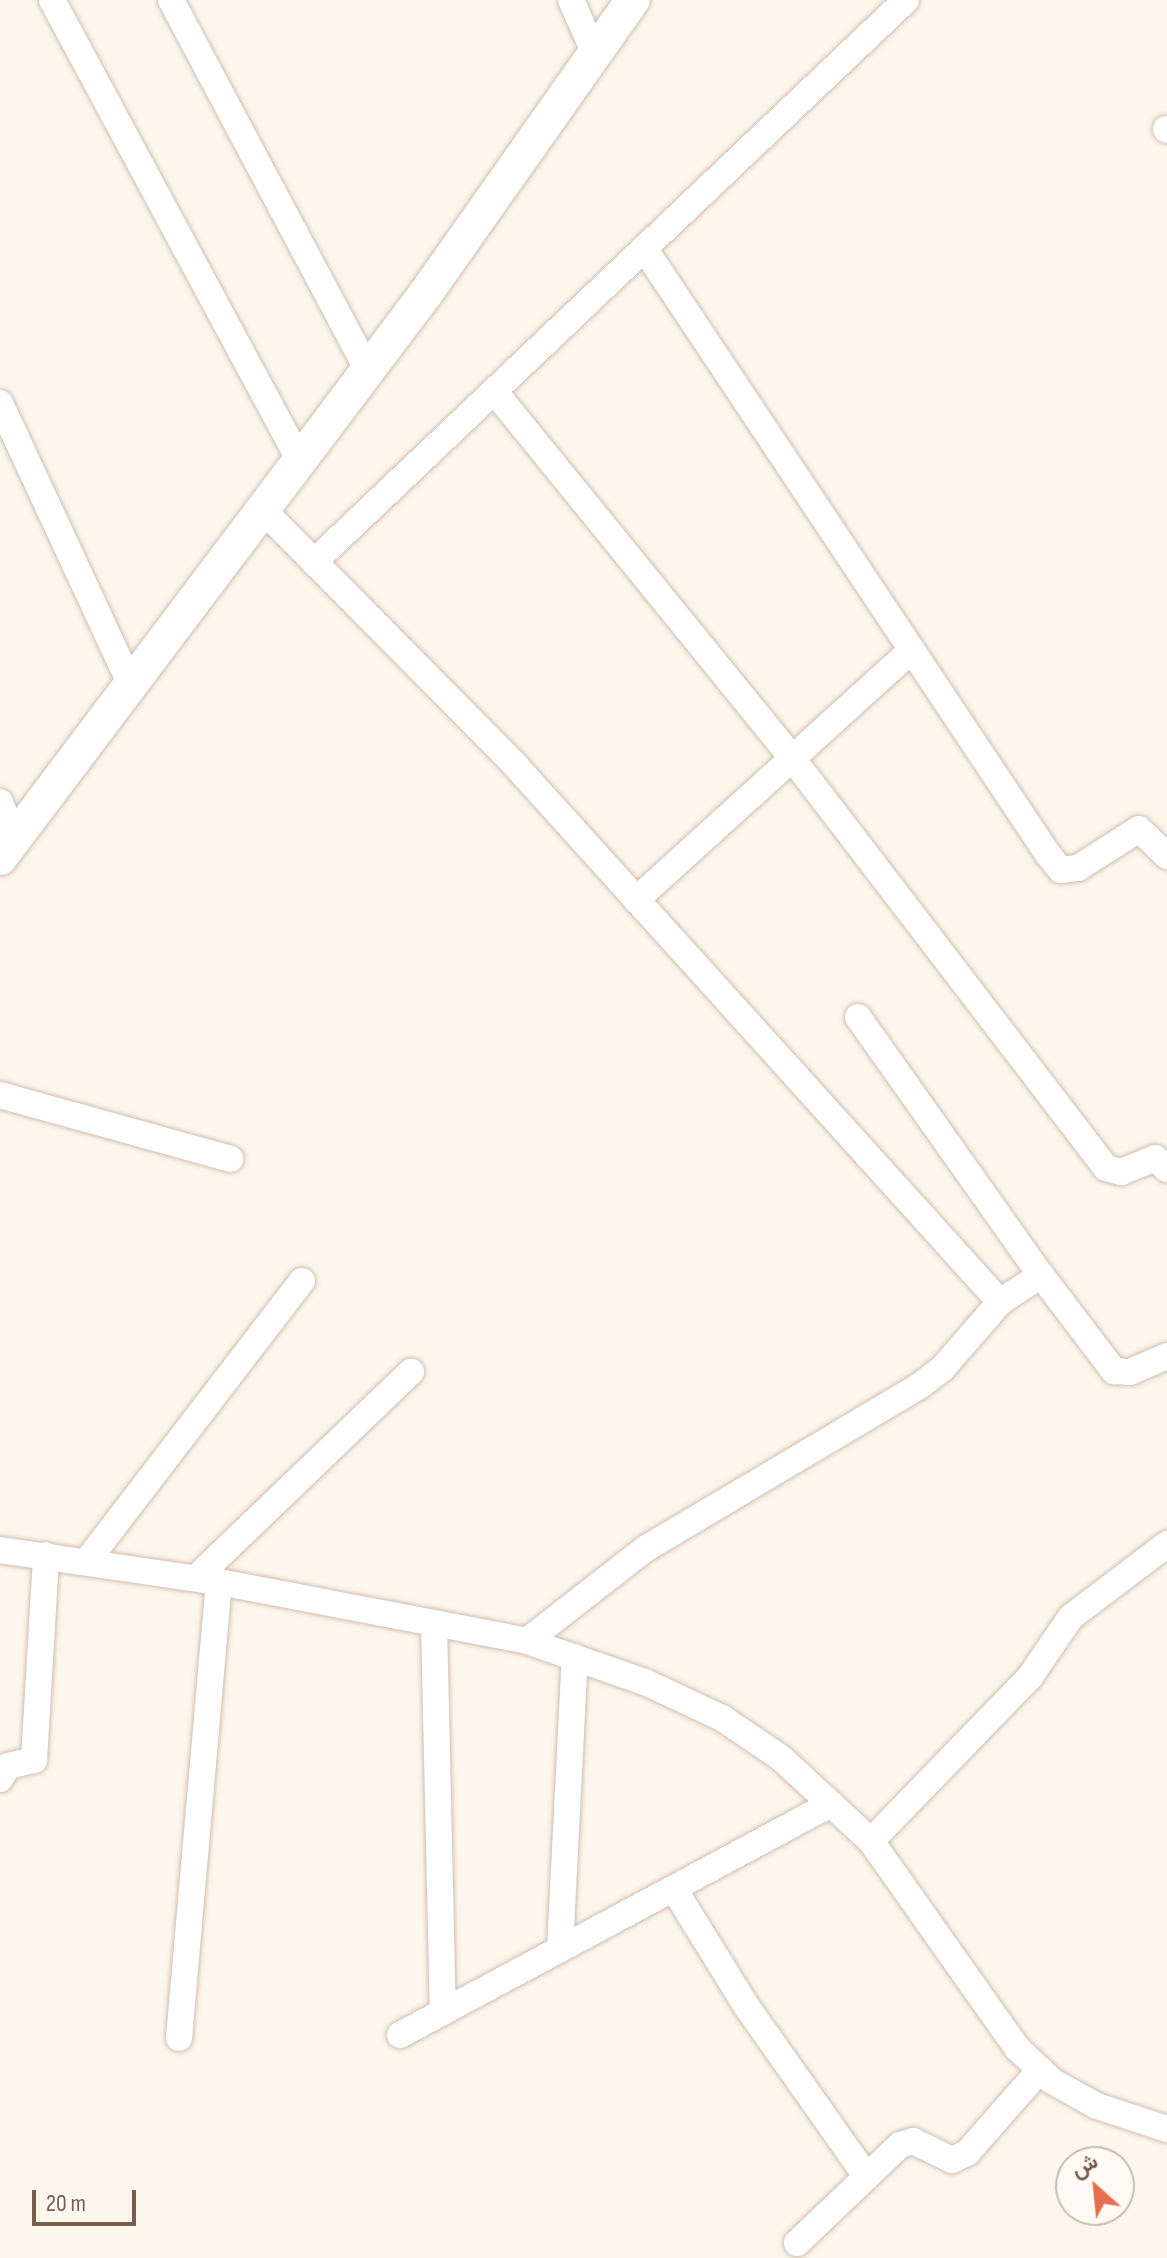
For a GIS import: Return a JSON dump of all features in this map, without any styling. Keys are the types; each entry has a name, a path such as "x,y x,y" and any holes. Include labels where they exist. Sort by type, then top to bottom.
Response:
{"street":[{"path":"52,0 300,461"},
{"path":"171,0 368,370"},
{"path":"571,0 595,54"},
{"path":"8,848 368,370 633,0"},
{"path":"314,562 906,0"},
{"path":"644,248 1061,870 1078,868 1139,829 1167,856"},
{"path":"494,391 792,758 1106,1168 1121,1172 1155,1158 1167,1169"},
{"path":"0,403 131,685"},
{"path":"263,510 515,765 1000,1302"},
{"path":"636,900 912,650"},
{"path":"0,802 8,848"},
{"path":"858,1017 1041,1275 1114,1371 1130,1372 1167,1356"},
{"path":"0,1095 230,1159"},
{"path":"527,1641 645,1549 918,1387 942,1369 1000,1302 1041,1275"},
{"path":"87,1561 302,1281"},
{"path":"179,2038 208,1580 411,1372"},
{"path":"871,1841 1030,1677 1071,1617 1167,1544"},
{"path":"0,1550 208,1580 527,1641 575,1657 722,1718 781,1758 871,1841 1017,2048 1040,2070 1097,2106 1167,2129"},
{"path":"0,1779 8,1766 34,1760 46,1555"},
{"path":"434,1623 443,2012"},
{"path":"560,1949 575,1657"},
{"path":"400,2035 831,1804"},
{"path":"674,1889 747,2007 866,2176"},
{"path":"797,2243 866,2176 913,2141 943,2159 960,2158 1040,2070"}]}
